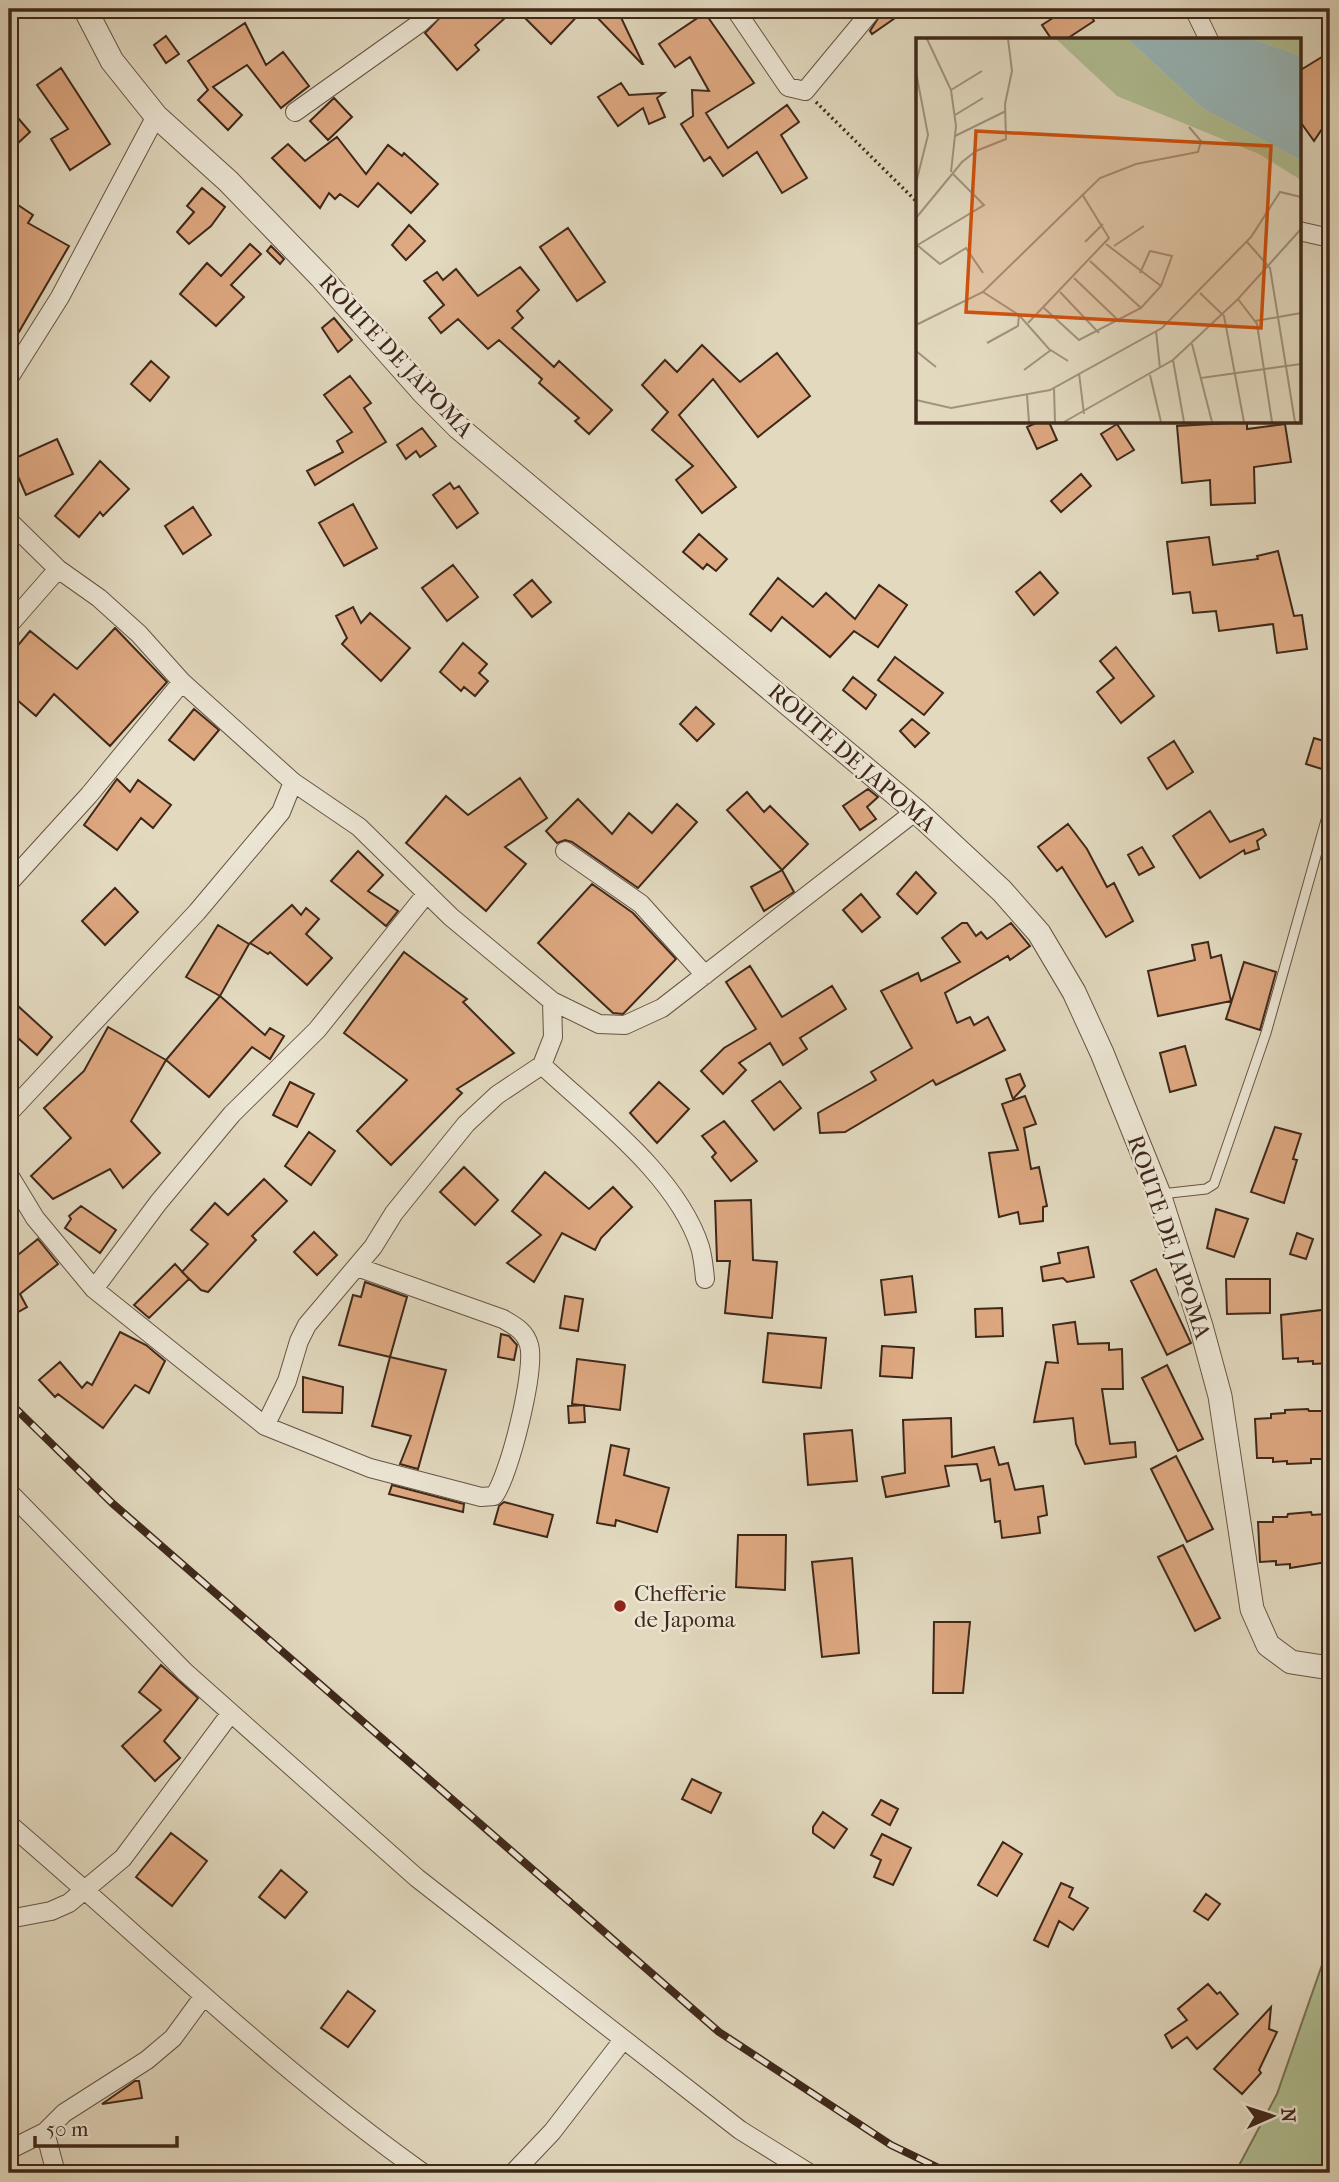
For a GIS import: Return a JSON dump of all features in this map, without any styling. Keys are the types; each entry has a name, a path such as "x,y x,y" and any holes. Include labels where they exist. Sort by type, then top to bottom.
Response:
{"street":[{"name":"ROUTE DE JAPOMA","path":"85,9 112,61 156,116 228,181 459,428 916,811 1002,891 1039,933 1074,992 1159,1194 1220,1396 1252,1609 1268,1645 1291,1662 1330,1668"},
{"path":"295,113 421,23 435,9"},
{"path":"735,9 788,87 805,91 873,9"},
{"path":"1194,9 1208,38"},
{"path":"9,378 60,297 156,116"},
{"path":"1300,231 1330,238"},
{"path":"9,522 58,569 99,598 129,625 182,682 293,782 359,827 427,893 552,1000 599,1024 625,1026 662,1008 916,811"},
{"path":"9,625 58,569"},
{"path":"9,883 89,794 182,682"},
{"path":"9,1113 197,912 281,812 293,782"},
{"path":"565,851 641,904 705,975"},
{"path":"94,1289 158,1203 224,1124 317,1030 427,893"},
{"path":"265,1426 287,1381 299,1341 307,1325 338,1285 357,1267 394,1213 466,1125 497,1095 542,1065 553,1037 552,1000"},
{"path":"542,1065 657,1174 689,1222 700,1248 705,1279"},
{"path":"9,1175 35,1218 94,1289 265,1426 370,1468 469,1494 494,1496 502,1486 527,1383 530,1346 521,1329 503,1319 357,1267"},
{"path":"9,1492 185,1672 417,1878 740,2130 809,2173"},
{"path":"9,1919 51,1911 87,1891 123,1858 230,1714"},
{"path":"9,1824 203,1997 354,2124 422,2173"},
{"path":"9,2150 45,2132 64,2113 147,2060 173,2038 203,1997"},
{"path":"513,2173 552,2132 623,2040"},
{"path":"45,2132 56,2173"}],"lane":[{"path":"1159,1194 1206,1189 1214,1184 1266,1033 1330,806"}],"path":[{"path":"805,91 916,201"}],"green space":[{"path":"1330,1942 1330,2173 1235,2173 1277,2094"}],"building":[{"path":"448,9 496,9 505,18 475,45 479,50 457,70 425,33"},
{"path":"516,9 584,9 551,44"},
{"path":"589,9 617,9 643,64 642,64"},
{"path":"884,9 908,9 872,34 870,31"},
{"path":"1067,9 1087,9 1094,21 1068,38 1051,38 1042,25"},
{"path":"705,13 754,83 706,113 728,148 787,105 799,122 781,135 807,178 782,193 757,152 723,176 710,157 704,161 681,124 693,116 692,90 709,91 690,57 675,67 659,44"},
{"path":"245,23 266,65 283,52 309,86 281,108 247,65 213,87 242,115 228,130 198,100 208,90 188,61"},
{"path":"166,36 179,54 166,63 154,45"},
{"path":"1330,52 1330,131 1324,126 1314,141 1300,121 1300,70"},
{"path":"61,68 110,144 70,170 51,139 68,129 37,85"},
{"path":"621,83 629,95 664,93 657,98 665,117 649,124 643,108 618,126 598,97"},
{"path":"334,98 352,117 328,140 310,121"},
{"path":"18,118 30,132 16,145 9,137 9,126"},
{"path":"337,137 366,174 388,145 402,156 404,153 438,184 411,213 378,183 358,207 340,194 335,199 329,193 320,208 272,158 288,144 305,161"},
{"path":"202,188 225,207 211,226 189,244 177,232 194,212 187,206"},
{"path":"9,199 33,215 28,223 69,246 9,349"},
{"path":"409,225 425,241 406,260 392,245"},
{"path":"568,228 605,282 577,301 540,247"},
{"path":"250,244 261,254 231,285 244,297 216,326 180,294 207,263 221,276"},
{"path":"271,246 284,259 280,264 267,251"},
{"path":"520,267 539,290 517,311 523,318 512,328 554,367 559,361 612,410 589,434 575,421 579,418 539,383 542,379 499,340 488,349 458,319 441,333 429,318 444,305 424,281 437,272 443,280 456,269 478,296"},
{"path":"334,318 352,340 338,352 322,328"},
{"path":"702,345 740,382 777,353 810,396 758,437 713,379 679,415 736,487 702,513 676,480 693,466 652,430 668,412 642,385 665,360 677,372"},
{"path":"151,361 169,377 150,401 131,384"},
{"path":"350,376 371,403 364,408 386,442 315,485 307,471 343,452 337,441 352,432 324,395"},
{"path":"1034,424 1050,424 1057,440 1037,449 1027,427"},
{"path":"1117,424 1134,450 1117,460 1101,434"},
{"path":"1247,424 1247,429 1285,424 1291,462 1254,467 1255,503 1211,505 1210,480 1182,483 1177,426"},
{"path":"422,428 436,446 420,457 416,451 406,459 397,445"},
{"path":"57,439 73,474 26,495 11,460"},
{"path":"100,461 129,489 103,516 100,512 79,537 55,516"},
{"path":"1081,474 1091,486 1061,512 1051,501"},
{"path":"450,483 454,489 459,486 478,513 457,528 433,495"},
{"path":"353,504 377,548 344,566 319,523"},
{"path":"193,507 211,535 183,554 165,526"},
{"path":"699,534 727,559 716,571 707,564 703,569 683,552"},
{"path":"1209,537 1213,565 1258,559 1257,556 1278,551 1294,616 1302,615 1307,649 1277,653 1273,624 1219,631 1216,611 1193,613 1190,592 1173,594 1167,542"},
{"path":"453,565 478,597 447,621 422,588"},
{"path":"1040,572 1058,593 1034,615 1016,592"},
{"path":"778,578 813,607 826,593 855,619 879,585 907,605 878,647 854,631 830,657 782,617 771,631 750,614"},
{"path":"532,580 551,602 532,617 514,595"},
{"path":"353,607 361,623 370,613 410,648 381,681 342,644 347,638 336,616"},
{"path":"115,628 167,682 110,746 54,694 36,716 9,693 9,656 30,631 77,669"},
{"path":"463,643 487,664 479,673 488,681 475,696 464,687 461,691 440,672"},
{"path":"1116,647 1154,696 1121,723 1097,692 1114,678 1100,661"},
{"path":"895,657 943,693 924,715 878,680"},
{"path":"853,677 876,695 866,709 843,690"},
{"path":"696,707 714,724 697,741 680,724"},
{"path":"194,709 219,730 194,760 169,740"},
{"path":"912,719 929,733 915,747 900,731"},
{"path":"1314,738 1330,743 1325,770 1306,764"},
{"path":"1174,741 1193,772 1167,789 1148,758"},
{"path":"520,778 547,818 505,847 526,864 486,911 406,843 446,796 468,815"},
{"path":"117,779 130,792 138,780 171,805 153,828 141,818 117,850 84,825"},
{"path":"868,789 878,797 867,807 876,819 860,830 843,806"},
{"path":"747,792 764,812 770,806 808,844 782,870 727,810"},
{"path":"578,799 612,834 629,813 652,833 677,804 697,822 638,888 572,842 565,840 557,843 546,831"},
{"path":"1210,811 1230,842 1263,829 1266,835 1257,841 1259,849 1245,854 1244,850 1200,878 1173,836"},
{"path":"1068,824 1087,849 1107,887 1114,883 1133,921 1106,937 1062,867 1057,871 1038,847"},
{"path":"1142,847 1154,867 1139,875 1128,855"},
{"path":"358,851 383,875 368,891 398,911 386,926 331,881"},
{"path":"782,870 794,892 764,911 751,887"},
{"path":"916,872 936,893 917,914 897,894"},
{"path":"592,884 633,913 676,959 623,1014 613,1013 538,943"},
{"path":"115,888 138,912 105,945 82,921"},
{"path":"861,894 880,917 862,932 843,910"},
{"path":"292,905 301,915 306,908 319,919 306,934 332,958 307,985 270,952 268,954 250,943"},
{"path":"962,923 967,923 976,936 981,932 987,939 1011,923 1030,946 1010,960 1008,956 945,993 957,1023 970,1017 974,1025 988,1017 1005,1050 936,1085 933,1080 845,1132 820,1133 818,1113 876,1080 871,1072 912,1048 881,991 918,973 921,981 960,962 942,938"},
{"path":"218,925 249,944 220,996 186,977"},
{"path":"1208,942 1211,958 1221,955 1231,1001 1158,1016 1148,971 1195,960 1192,945"},
{"path":"404,952 467,999 463,1002 514,1053 457,1089 462,1093 391,1165 357,1131 407,1080 344,1033"},
{"path":"1244,962 1276,972 1260,1030 1226,1019"},
{"path":"750,966 782,1017 832,986 846,1009 800,1038 807,1049 783,1065 770,1043 739,1063 746,1070 723,1094 701,1071 724,1048 756,1029 726,982"},
{"path":"220,996 265,1035 270,1028 284,1036 270,1059 252,1047 209,1097 166,1060"},
{"path":"18,1006 52,1037 37,1055 9,1030 9,1017"},
{"path":"108,1027 166,1060 131,1121 160,1153 123,1188 110,1169 53,1199 31,1176 71,1138 44,1108 84,1071"},
{"path":"1185,1046 1196,1085 1170,1092 1160,1053"},
{"path":"1020,1074 1025,1086 1013,1099 1006,1079"},
{"path":"780,1081 801,1108 774,1130 752,1101"},
{"path":"290,1082 314,1094 297,1127 273,1115"},
{"path":"659,1082 689,1109 657,1143 630,1113"},
{"path":"1025,1096 1036,1124 1024,1128 1031,1169 1039,1167 1047,1206 1043,1207 1043,1221 1020,1224 1018,1212 999,1217 989,1153 1018,1150 1002,1104"},
{"path":"724,1121 757,1161 731,1181 712,1157 716,1153 702,1136"},
{"path":"1275,1127 1301,1134 1293,1159 1297,1160 1284,1203 1251,1192"},
{"path":"309,1132 335,1151 311,1185 285,1166"},
{"path":"464,1167 498,1200 475,1225 440,1192"},
{"path":"545,1172 589,1209 613,1187 632,1207 601,1238 595,1250 562,1233 534,1282 507,1263 541,1235 512,1211"},
{"path":"264,1179 287,1201 252,1236 256,1240 208,1292 201,1290 182,1272 208,1244 191,1230 215,1203 228,1215"},
{"path":"751,1200 753,1260 777,1262 772,1318 725,1313 730,1261 717,1261 715,1201"},
{"path":"81,1206 116,1230 100,1253 65,1228 71,1219 69,1216"},
{"path":"1216,1209 1248,1219 1234,1257 1207,1248"},
{"path":"314,1232 337,1255 317,1275 294,1252"},
{"path":"1297,1233 1313,1239 1306,1259 1290,1254"},
{"path":"38,1239 58,1264 20,1294 27,1307 9,1317 9,1262"},
{"path":"1088,1247 1094,1277 1067,1282 1063,1278 1043,1281 1041,1267 1060,1263 1058,1253"},
{"path":"175,1264 189,1279 149,1318 134,1305"},
{"path":"1156,1269 1191,1343 1167,1355 1131,1281"},
{"path":"912,1276 916,1312 885,1315 881,1280"},
{"path":"1226,1279 1270,1279 1270,1313 1227,1314"},
{"path":"365,1282 407,1297 390,1357 339,1345 353,1295 361,1297"},
{"path":"565,1296 583,1299 578,1331 560,1328"},
{"path":"1002,1308 1003,1336 976,1337 975,1309"},
{"path":"1330,1309 1330,1363 1313,1364 1313,1361 1298,1362 1298,1358 1283,1359 1281,1315"},
{"path":"1075,1322 1078,1344 1109,1343 1109,1350 1122,1349 1123,1389 1102,1389 1110,1444 1135,1442 1136,1457 1085,1464 1076,1444 1073,1418 1034,1422 1046,1362 1058,1363 1053,1325"},
{"path":"120,1332 146,1345 165,1361 149,1393 135,1385 103,1428 58,1394 55,1397 39,1380 60,1362 82,1388 87,1382 92,1385"},
{"path":"768,1333 826,1338 821,1388 763,1382"},
{"path":"501,1334 509,1336 517,1345 514,1360 498,1357"},
{"path":"882,1346 914,1348 912,1378 880,1376"},
{"path":"390,1357 446,1370 418,1469 400,1464 411,1436 372,1426"},
{"path":"577,1359 625,1365 620,1410 572,1404"},
{"path":"1167,1365 1203,1439 1178,1451 1142,1378"},
{"path":"303,1377 343,1387 342,1413 303,1412"},
{"path":"584,1405 585,1422 569,1423 568,1406"},
{"path":"1285,1410 1322,1411 1322,1415 1330,1415 1330,1454 1324,1454 1325,1459 1311,1459 1311,1463 1287,1464 1287,1461 1273,1462 1273,1458 1257,1458 1255,1419 1271,1418 1271,1414 1285,1413"},
{"path":"951,1418 952,1457 994,1447 999,1465 1008,1463 1015,1490 1043,1486 1047,1515 1038,1517 1040,1533 1002,1538 1000,1521 995,1522 990,1479 981,1481 977,1464 945,1466 949,1486 886,1497 882,1477 905,1473 903,1420"},
{"path":"852,1430 857,1481 808,1485 804,1434"},
{"path":"611,1445 629,1449 624,1475 669,1488 657,1532 616,1520 615,1526 597,1523"},
{"path":"1176,1456 1213,1529 1187,1542 1151,1469"},
{"path":"392,1485 464,1504 463,1512 389,1494"},
{"path":"504,1502 553,1515 547,1537 494,1524 499,1506"},
{"path":"1311,1512 1312,1515 1325,1514 1325,1519 1330,1519 1330,1557 1327,1562 1290,1568 1290,1564 1276,1565 1276,1561 1260,1562 1258,1522 1273,1522 1273,1517"},
{"path":"738,1535 786,1535 785,1590 736,1587"},
{"path":"1183,1545 1220,1618 1195,1631 1158,1557"},
{"path":"852,1558 859,1653 822,1657 812,1562"},
{"path":"934,1622 970,1622 963,1693 933,1693"},
{"path":"161,1665 198,1698 164,1741 180,1758 155,1781 122,1746 161,1710 139,1692"},
{"path":"692,1779 721,1793 711,1813 682,1799"},
{"path":"881,1800 898,1809 890,1825 872,1815"},
{"path":"823,1812 847,1829 834,1848 813,1833 813,1827"},
{"path":"171,1833 207,1861 172,1906 136,1877"},
{"path":"882,1834 911,1848 893,1885 874,1877 881,1860 871,1855"},
{"path":"1003,1842 1022,1854 997,1896 978,1885"},
{"path":"281,1870 307,1892 285,1918 259,1897"},
{"path":"1061,1883 1073,1888 1069,1897 1088,1908 1073,1930 1059,1921 1048,1947 1034,1940"},
{"path":"1206,1894 1220,1904 1208,1920 1194,1911"},
{"path":"1208,1984 1217,1994 1220,1992 1238,2014 1197,2049 1187,2037 1172,2048 1165,2035 1187,2020 1178,2009"},
{"path":"348,1991 375,2011 348,2047 321,2028"},
{"path":"1271,2007 1269,2029 1277,2032 1259,2070 1261,2073 1242,2094 1214,2069"},
{"path":"135,2081 139,2081 142,2098 102,2104"}],"railway":[{"path":"9,1402 112,1503 719,2032 891,2145 949,2173"}],"place":[{"name":"Chefferie de Japoma","path":"620,1606"}]}
